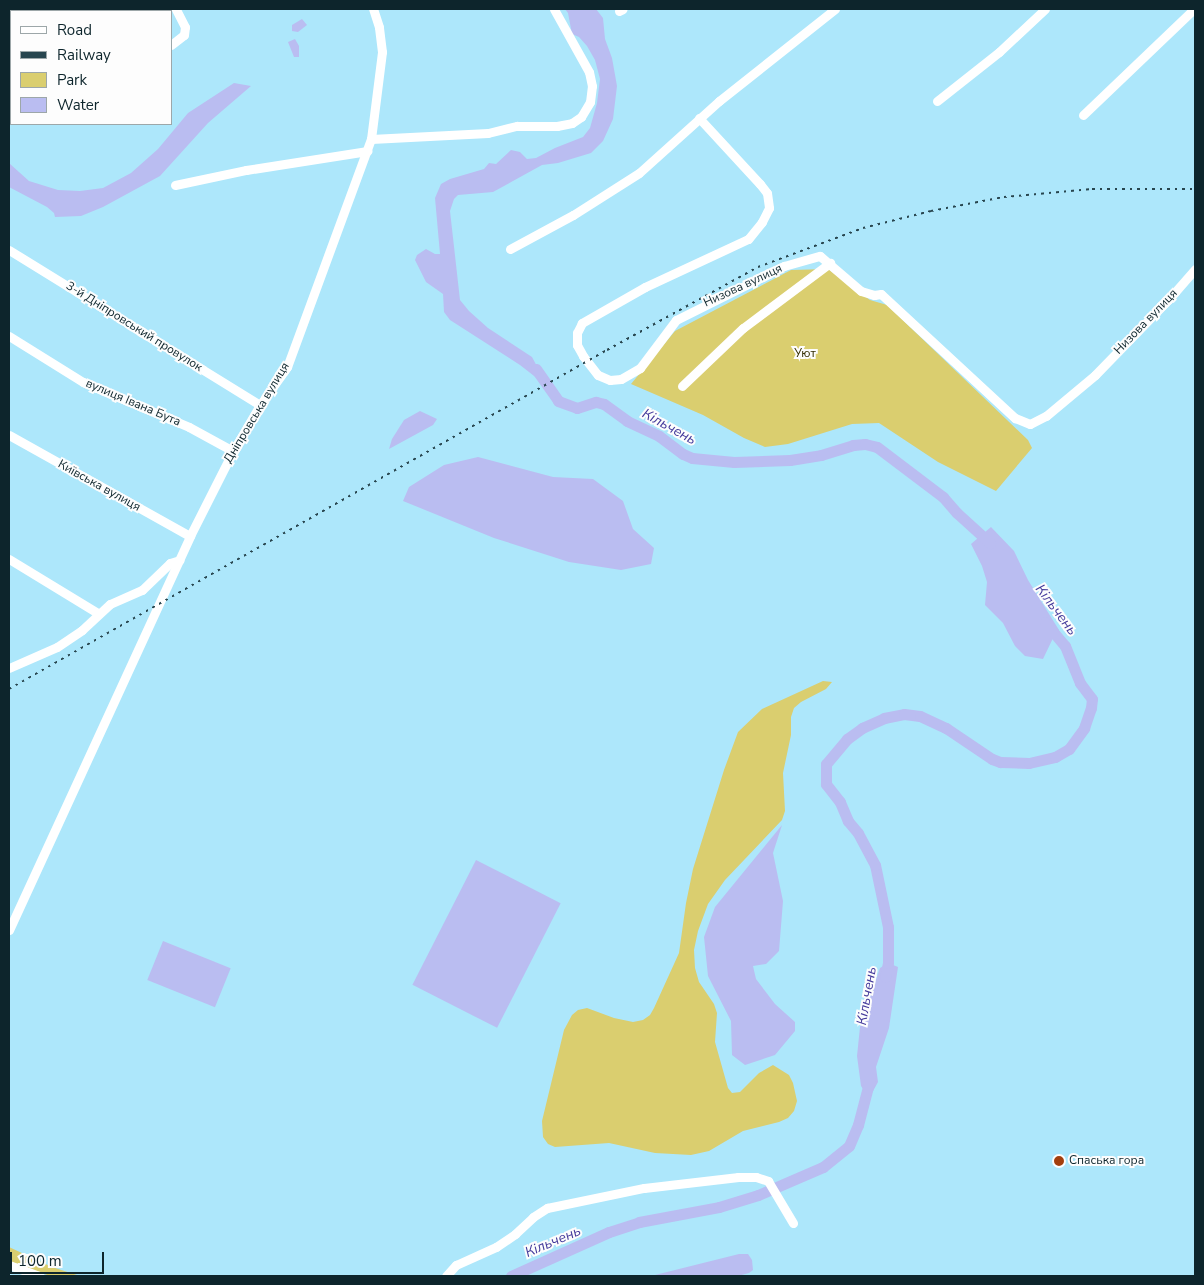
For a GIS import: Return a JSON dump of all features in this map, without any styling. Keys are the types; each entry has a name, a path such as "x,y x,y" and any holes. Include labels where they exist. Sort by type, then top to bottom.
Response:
{"street":[{"path":"172,44 184,35 185,27 176,9"},
{"name":"Дніпровська вулиця","path":"9,930 190,536 233,451 260,405 287,367 371,139 382,52 379,27 373,9"},
{"path":"371,139 488,133 517,126 557,126 572,123 581,117 590,102 592,86 589,72 554,9"},
{"path":"510,249 573,214 640,173 699,118 836,9"},
{"path":"938,102 999,52 1045,9"},
{"path":"1083,115 1194,9"},
{"name":"Низова вулиця","path":"699,118 760,184 767,193 769,208 762,222 748,239 645,287 582,323 577,333 577,345 590,368 598,375 610,380 621,379 640,368 676,320 784,266 820,256 861,290 874,295 881,294 1015,418 1030,424 1046,416 1095,376 1168,300 1195,268"},
{"path":"175,185 246,170 368,151"},
{"name":"3-й Дніпровський провулок","path":"9,250 260,405"},
{"path":"682,386 744,328 830,263"},
{"name":"вулиця Івана Бута","path":"9,336 83,382 189,426 233,451"},
{"name":"Київська вулиця","path":"9,435 190,536"},
{"path":"9,560 99,614"},
{"path":"9,668 57,648 82,630 110,604 142,590 170,563 180,560"},
{"path":"446,1276 456,1265 496,1247 547,1208 644,1188 738,1177 756,1177 768,1181 793,1223"},
{"path":"9,1265 40,1276"}],"green space":[{"name":"Уют","path":"828,269 870,300 887,305 1028,440 1032,448 996,491 938,462 879,423 852,424 788,444 765,447 744,438 703,415 631,384 675,331 791,270"},
{"path":"823,681 832,682 826,689 801,702 794,708 791,717 791,735 783,773 785,811 782,820 725,880 708,904 698,931 694,950 695,968 699,982 714,1004 717,1013 715,1042 728,1088 732,1093 740,1092 759,1073 773,1065 789,1075 793,1083 797,1101 794,1111 788,1118 779,1122 743,1131 709,1151 691,1155 655,1153 609,1143 555,1147 548,1144 543,1137 542,1121 564,1030 572,1015 578,1010 587,1008 614,1018 633,1022 643,1020 650,1015 654,1008 679,953 693,869 738,732 762,709"},
{"path":"9,1247 52,1267 80,1276 50,1276 9,1261"}],"water":[{"path":"565,9 596,9 603,18 605,39 612,58 617,86 613,119 603,141 591,153 558,163 542,165 493,192 458,195 454,199 450,211 460,300 488,328 532,357 540,372 548,378 544,381 538,379 520,365 450,320 444,312 443,294 426,282 415,260 417,255 426,249 435,254 440,254 435,198 441,184 450,179 484,169 489,163 496,164 511,150 520,152 527,159 536,158 583,137 590,128 597,103 600,79 595,60 587,46 579,37 572,34 568,13"},
{"path":"302,19 307,25 298,32 292,31 292,25"},
{"path":"295,39 299,46 299,57 294,57 288,42"},
{"path":"234,83 251,86 208,123 160,176 103,207 81,216 55,217 54,213 47,207 9,187 9,163 29,181 58,190 80,191 103,188 131,173 158,149 188,113"},
{"path":"420,411 437,419 433,425 389,449 392,439 404,420"},
{"path":"478,457 553,477 593,479 623,501 633,529 654,548 651,564 621,570 569,562 494,538 403,501 409,487 444,465"},
{"path":"991,527 1014,551 1028,580 1059,630 1055,634 1043,659 1025,656 1015,646 1003,623 985,605 987,582 982,566 971,544"},
{"path":"782,825 773,853 783,901 779,951 766,964 753,966 756,979 775,1004 795,1022 795,1031 775,1055 745,1065 732,1055 731,1021 708,976 704,937 715,907"},
{"path":"476,860 561,903 497,1028 412,985"},
{"path":"163,941 231,968 215,1007 147,980"},
{"path":"888,963 898,967 889,1028 876,1067 878,1082 872,1093 867,1095 861,1086 857,1056 860,1027 880,968"},
{"path":"739,1254 748,1254 752,1260 753,1270 749,1273 738,1276 651,1276"}],"waterway":[{"name":"Кільчень","path":"536,369 558,401 577,408 596,402 604,404 627,421 659,436 683,454 692,458 734,462 790,460 821,455 853,445 865,444 877,447 943,497 957,513 990,543"},
{"name":"Кільчень","path":"885,977 888,963 888,927 875,865 858,833 848,821 840,802 826,784 826,764 847,739 862,728 884,718 904,714 920,716 946,728 992,759 1000,762 1029,763 1055,757 1069,749 1084,728 1092,699 1080,683 1065,646 1045,622"},
{"name":"Кільчень","path":"511,1276 609,1232 639,1222 719,1207 758,1195 823,1167 849,1146 858,1125 870,1079"}],"railway":[{"path":"9,689 607,350 758,267 863,228 931,211 1004,197 1092,189 1195,189"}],"place":[{"name":"Спаська гора","path":"1059,1161"}]}
